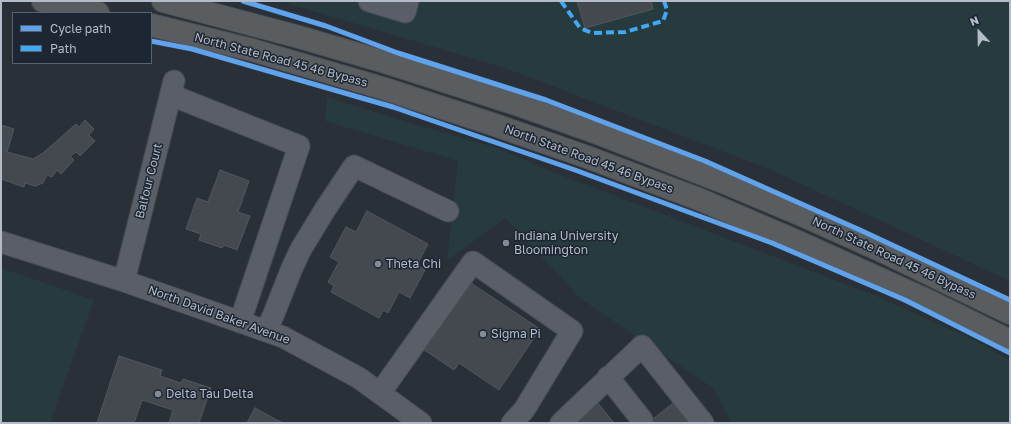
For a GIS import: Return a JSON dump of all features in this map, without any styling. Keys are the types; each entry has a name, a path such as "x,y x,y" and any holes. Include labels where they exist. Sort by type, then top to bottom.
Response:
{"highway":[{"path":"44,1 94,12"},
{"name":"North State Road 45 46 Bypass","path":"163,1 196,5 392,64 509,102 600,134 804,216 1010,312"},
{"path":"188,34 196,5"},
{"name":"North State Road 45 46 Bypass","path":"152,25 278,57 389,90 527,135 594,159 701,200 801,243 922,298 1010,341"}],"street":[{"path":"369,1 405,12 408,1"},
{"name":"Balfour Court","path":"124,281 172,88 299,146 240,322"},
{"path":"266,331 301,249 354,166 448,211"},
{"name":"North David Baker Avenue","path":"1,242 124,281 283,337 352,374 421,423"},
{"path":"380,393 474,262 572,331 524,410 512,423"},
{"path":"561,423 642,346 703,423"},
{"path":"608,378 642,420"}],"green space":[{"path":"279,1 1010,1 1010,281 769,169 505,68"},
{"path":"327,97 497,148 548,170 874,295 972,339 1010,360 1010,423 731,423 713,388 581,299 505,218 447,261 458,161 325,121"},
{"path":"1,268 94,300 50,423 1,423"}],"building":[{"path":"577,1 651,1 653,9 585,28"},
{"path":"85,120 94,129 89,135 95,141 80,156 76,152 70,156 74,160 61,174 57,170 52,177 47,175 43,183 35,186 25,183 24,187 1,179 1,125 14,129 7,152 33,159 43,153 76,124 79,127"},
{"path":"220,170 249,181 238,212 250,216 237,250 224,245 222,248 199,240 201,234 186,229 197,198 208,202"},
{"name":"Theta Chi","path":"367,211 428,244 417,265 425,270 410,298 399,292 388,313 383,310 379,318 331,292 334,286 328,282 339,262 330,257 346,227 356,232"},
{"name":"Sigma Pi","path":"465,279 540,329 499,390 459,363 454,370 420,347"},
{"name":"Delta Tau Delta","path":"119,356 162,370 160,376 181,383 183,379 211,388 199,423 169,423 173,410 142,400 134,423 97,423"},
{"path":"597,402 614,423 572,423"},
{"path":"673,403 689,423 648,423"},
{"path":"255,408 275,419 283,423 247,423"}],"marked path":[{"path":"561,1 580,28 592,33 625,32 663,21 667,10 664,1"}],"cycle path":[{"path":"243,1 326,26 398,53 546,100 705,161 860,230 1010,300"},
{"path":"152,41 192,49 393,107 575,170 772,243 905,300 1010,353"}],"place":[{"name":"Indiana University Bloomington","path":"506,243"},
{"name":"Theta Chi","path":"378,264"},
{"name":"Sigma Pi","path":"483,334"},
{"name":"Delta Tau Delta","path":"158,394"}]}
